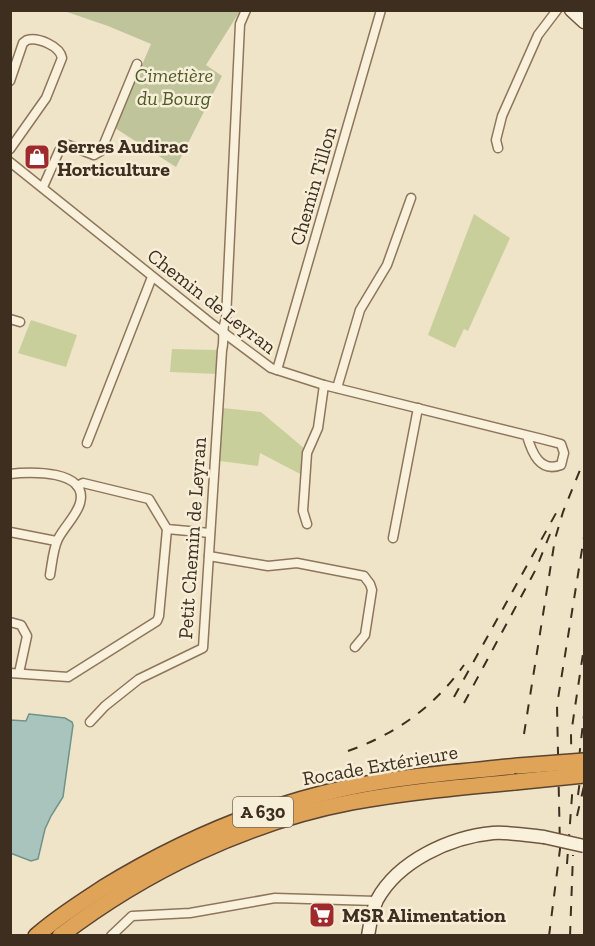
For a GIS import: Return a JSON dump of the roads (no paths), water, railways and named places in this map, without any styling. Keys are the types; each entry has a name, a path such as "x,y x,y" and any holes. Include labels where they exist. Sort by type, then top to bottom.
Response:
{"highway":[{"name":"Rocade Extérieure","path":"36,936 83,901 145,862 210,831 285,803 348,788 434,775 585,761"},
{"name":"A 630","path":"60,936 91,913 151,876 215,845 290,818 351,802 434,790 585,775"}],"street":[{"name":"Petit Chemin de Leyran","path":"90,722 105,706 139,679 203,648 224,333 239,33 246,10"},
{"name":"Chemin Tillon","path":"277,370 381,10"},
{"path":"498,148 496,140 502,116 538,35 557,10"},
{"path":"571,10 585,22"},
{"path":"10,81 23,43 27,40 36,39 58,49 61,53 62,58 46,98 10,148"},
{"path":"43,187 59,151 68,145 94,155 101,151 137,64"},
{"name":"Chemin de Leyran","path":"10,162 152,277 268,366 324,385 528,435 561,444 564,453 561,465 554,467 542,465 536,458 528,435"},
{"path":"337,388 360,310 387,265 411,198"},
{"path":"87,443 152,277"},
{"path":"10,319 20,322"},
{"path":"307,524 303,511 307,453 318,428 324,385"},
{"path":"393,538 418,408"},
{"path":"10,474 31,472 67,478 81,492 80,506 56,542 50,575"},
{"path":"10,622 21,625 27,636 15,673 68,677 157,621 167,529 149,499 83,483 77,486"},
{"path":"167,529 210,533"},
{"path":"10,532 56,542"},
{"path":"209,556 268,566 297,563 364,576 372,590 365,636 354,647"},
{"path":"368,936 376,901 394,876 420,858 453,842 494,833 515,833 585,846"},
{"path":"111,936 132,916 190,913 275,898 376,901"}],"water":[{"path":"29,714 65,718 73,725 63,797 45,829 38,859 31,861 10,853 11,720 26,721"}],"railway":[{"path":"524,734 555,539 580,470"},
{"path":"454,697 560,506"},
{"path":"464,703 536,569 550,534"},
{"path":"549,936 560,849 557,705 584,537"},
{"path":"567,864 572,796 571,734 584,647"},
{"path":"348,751 382,736 413,717 440,694 464,665"},
{"path":"579,758 584,715"},
{"path":"578,795 584,751"},
{"path":"577,816 584,786"},
{"path":"570,936 573,855"}],"place":[{"name":"Serres Audirac Horticulture","path":"37,157"},
{"name":"MSR Alimentation","path":"322,915"}],"park label":[{"name":"Cimetière du Bourg","path":"174,86"}]}
